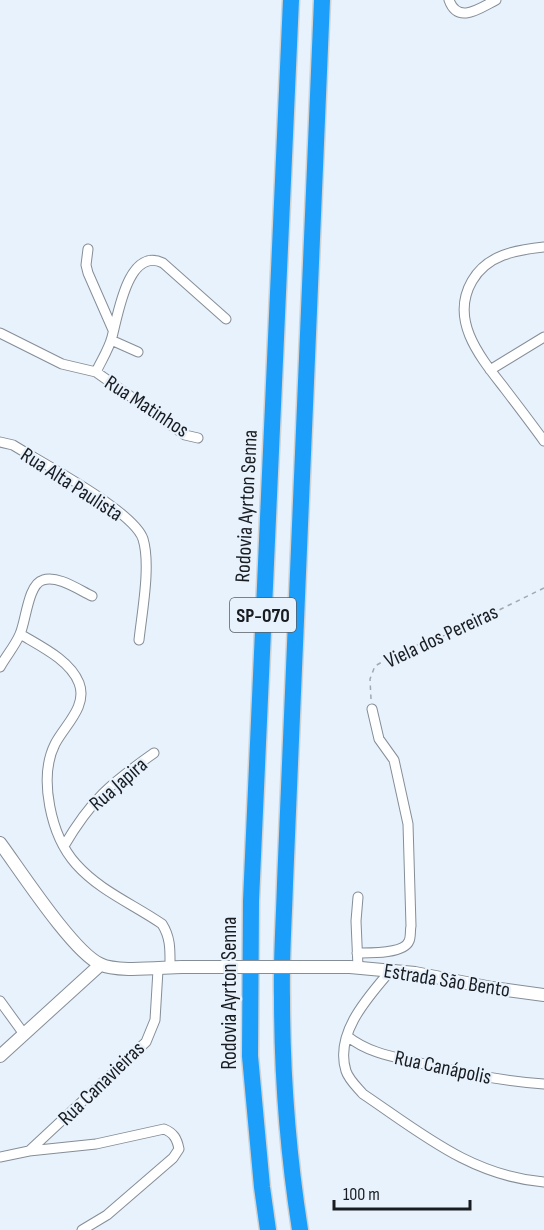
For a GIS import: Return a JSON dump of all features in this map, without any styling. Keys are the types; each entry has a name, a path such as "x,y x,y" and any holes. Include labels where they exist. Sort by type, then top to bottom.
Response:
{"highway":[{"name":"Rodovia Ayrton Senna","path":"268,1230 250,1056 251,901 291,0"},
{"name":"SP-070","path":"300,1230 286,1111 282,997 285,871 322,0"}],"street":[{"path":"449,0 451,7 457,13 464,14 496,0"},
{"path":"544,247 496,257 481,268 469,287 464,308 470,339 490,370 544,441"},
{"path":"88,249 86,265 88,273 112,335 138,352"},
{"path":"0,333 62,364 96,372 112,335 124,291 138,265 151,259 163,263 226,319"},
{"path":"490,370 544,337"},
{"name":"Rua Matinhos","path":"96,372 185,435 198,438"},
{"name":"Rua Alta Paulista","path":"0,442 13,445 82,487 127,518 138,529 144,546 145,563 139,640"},
{"path":"0,667 20,633 33,590 42,580 50,579 60,582 92,596"},
{"name":"Rua Canavieiras","path":"20,633 62,661 79,682 80,702 48,762 49,798 53,818 64,846 76,864 91,879 162,924 170,942 170,968 146,1042 140,1050 29,1150"},
{"path":"357,953 402,948 409,940 411,926 408,824 394,760 379,739 372,709"},
{"name":"Rua Japira","path":"64,846 80,819 96,799 113,782 154,753"},
{"path":"0,843 65,932 100,965 170,968"},
{"path":"354,967 357,953 358,897"},
{"path":"0,1056 100,965"},
{"name":"Estrada São Bento","path":"170,968 354,967 391,970 544,995"},
{"path":"391,970 368,997 347,1036 344,1057 350,1080 363,1094 472,1164 526,1180 544,1182"},
{"path":"0,1001 24,1034"},
{"name":"Rua Canápolis","path":"347,1036 358,1046 381,1054 449,1070 516,1082 544,1084"},
{"path":"0,1157 29,1150 96,1144 164,1129 172,1132 179,1149 173,1158 107,1215 82,1230"}],"path":[{"name":"Viela dos Pereiras","path":"372,709 370,679 375,666 404,650 454,632 544,588"}]}
